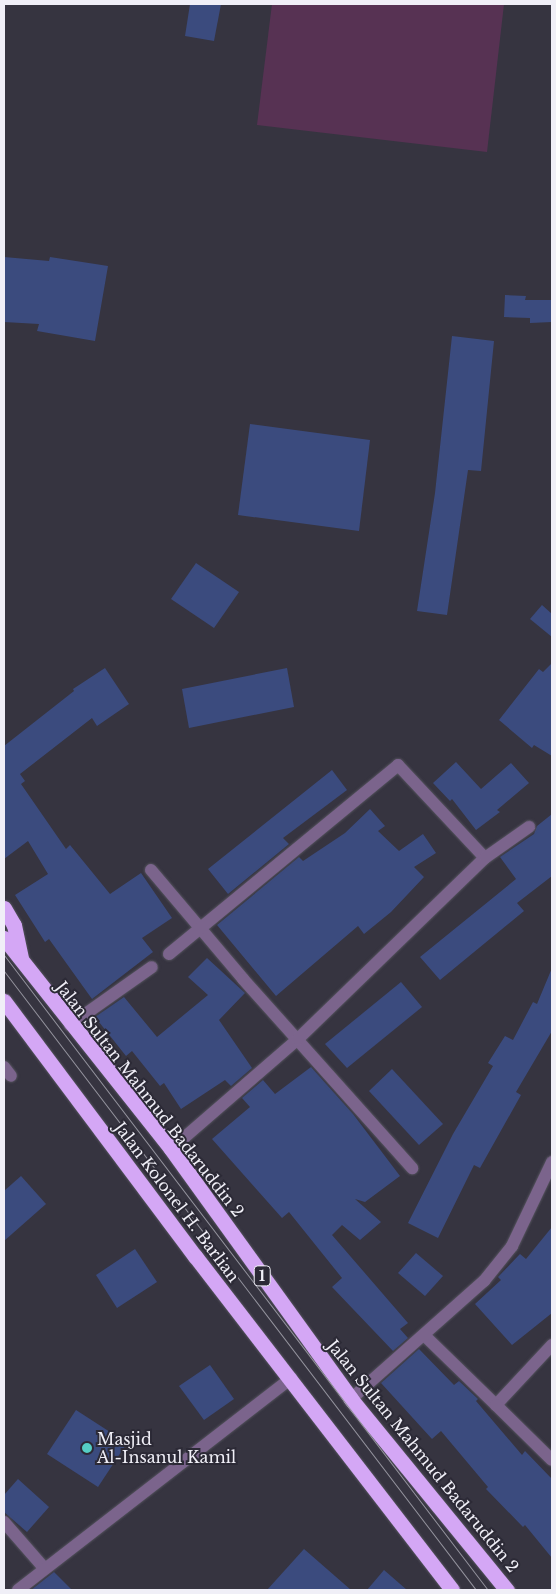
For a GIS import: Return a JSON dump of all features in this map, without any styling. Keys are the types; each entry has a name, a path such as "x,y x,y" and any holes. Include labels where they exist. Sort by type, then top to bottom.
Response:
{"highway":[{"name":"1","path":"4,908 14,925 22,958"},
{"name":"Jalan Sultan Mahmud Badaruddin 2","path":"7,942 22,958 70,1025 171,1149 351,1399 507,1590"},
{"name":"Jalan Kolonel H. Barlian","path":"4,1001 195,1256 291,1378 452,1590"}],"street":[{"path":"169,954 398,765 485,858"},
{"path":"171,1149 298,1039 485,858 529,827"},
{"path":"151,870 412,1168"},
{"path":"70,1025 152,967"},
{"path":"351,1399 425,1336 484,1281 512,1246 552,1162"},
{"path":"425,1336 552,1460"},
{"path":"496,1406 552,1345"},
{"path":"18,1590 291,1378"},
{"path":"4,1522 45,1569"}],"shaded area":[{"path":"272,4 504,4 487,152 257,125"}],"building":[{"path":"190,4 221,4 214,41 185,36"},
{"path":"4,257 49,261 50,257 108,266 95,341 37,331 39,324 4,322"},
{"path":"505,295 526,296 525,300 552,300 552,322 530,323 530,318 504,317"},
{"path":"452,336 494,341 481,471 468,470 447,615 417,611 435,493"},
{"path":"250,424 370,440 359,531 238,515"},
{"path":"196,563 239,592 214,628 171,599"},
{"path":"542,605 552,614 552,637 530,619"},
{"path":"552,663 552,756 534,745 532,748 499,720 539,669 543,672"},
{"path":"105,668 129,704 97,726 92,718 20,774 25,781 21,784 66,849 70,845 110,894 141,873 172,918 142,938 153,952 92,999 49,939 45,942 15,895 48,874 28,841 4,859 4,746 74,691 73,689"},
{"path":"287,668 294,707 189,728 182,689"},
{"path":"456,762 481,789 511,763 529,783 497,810 500,812 476,830 452,799 450,801 433,783"},
{"path":"332,770 347,790 283,838 289,844 228,894 208,869"},
{"path":"370,809 385,826 378,831 399,851 423,834 436,853 414,867 424,877 391,912 364,934 358,926 276,996 217,925 299,857 303,861 345,833"},
{"path":"552,814 552,876 517,903 524,911 440,980 420,957 516,879 500,857 534,834 537,826"},
{"path":"207,958 245,993 219,1020 252,1068 231,1086 225,1080 181,1109 164,1083 160,1086 132,1051 126,1056 95,1017 124,997 157,1037 208,995 188,977"},
{"path":"552,968 552,1031 516,1092 521,1095 480,1168 474,1165 438,1238 408,1223 453,1134 493,1066 488,1063 505,1036 513,1040 533,1002 537,1004"},
{"path":"401,982 422,1007 347,1068 325,1044"},
{"path":"311,1067 353,1114 400,1176 365,1202 355,1199 381,1222 360,1240 342,1225 332,1235 408,1323 400,1329 408,1338 393,1351 332,1287 342,1278 289,1212 282,1218 212,1139 250,1107 242,1098 263,1080 275,1094"},
{"path":"392,1069 443,1124 419,1145 369,1091"},
{"path":"21,1176 46,1204 4,1241 4,1191"},
{"path":"552,1227 552,1313 512,1345 475,1304 501,1280 498,1277 520,1254 526,1259"},
{"path":"135,1249 157,1282 117,1308 96,1275"},
{"path":"416,1253 443,1276 425,1296 398,1273"},
{"path":"419,1349 454,1385 459,1381 478,1399 476,1401 522,1455 525,1451 552,1479 552,1558 525,1525 523,1527 486,1489 488,1487 441,1431 432,1439 381,1383"},
{"path":"210,1365 234,1399 204,1420 179,1386"},
{"name":"Masjid Al-Insanul Kamil","path":"76,1410 127,1443 98,1487 47,1454"},
{"path":"18,1479 49,1507 27,1532 4,1512 4,1495"},
{"path":"304,1549 351,1590 267,1590"},
{"path":"384,1570 407,1590 367,1590"},
{"path":"54,1572 72,1590 31,1590"}],"tram line":[{"path":"4,955 488,1590"},
{"path":"4,971 476,1590"}],"place":[{"name":"Masjid Al-Insanul Kamil","path":"87,1448"}]}
